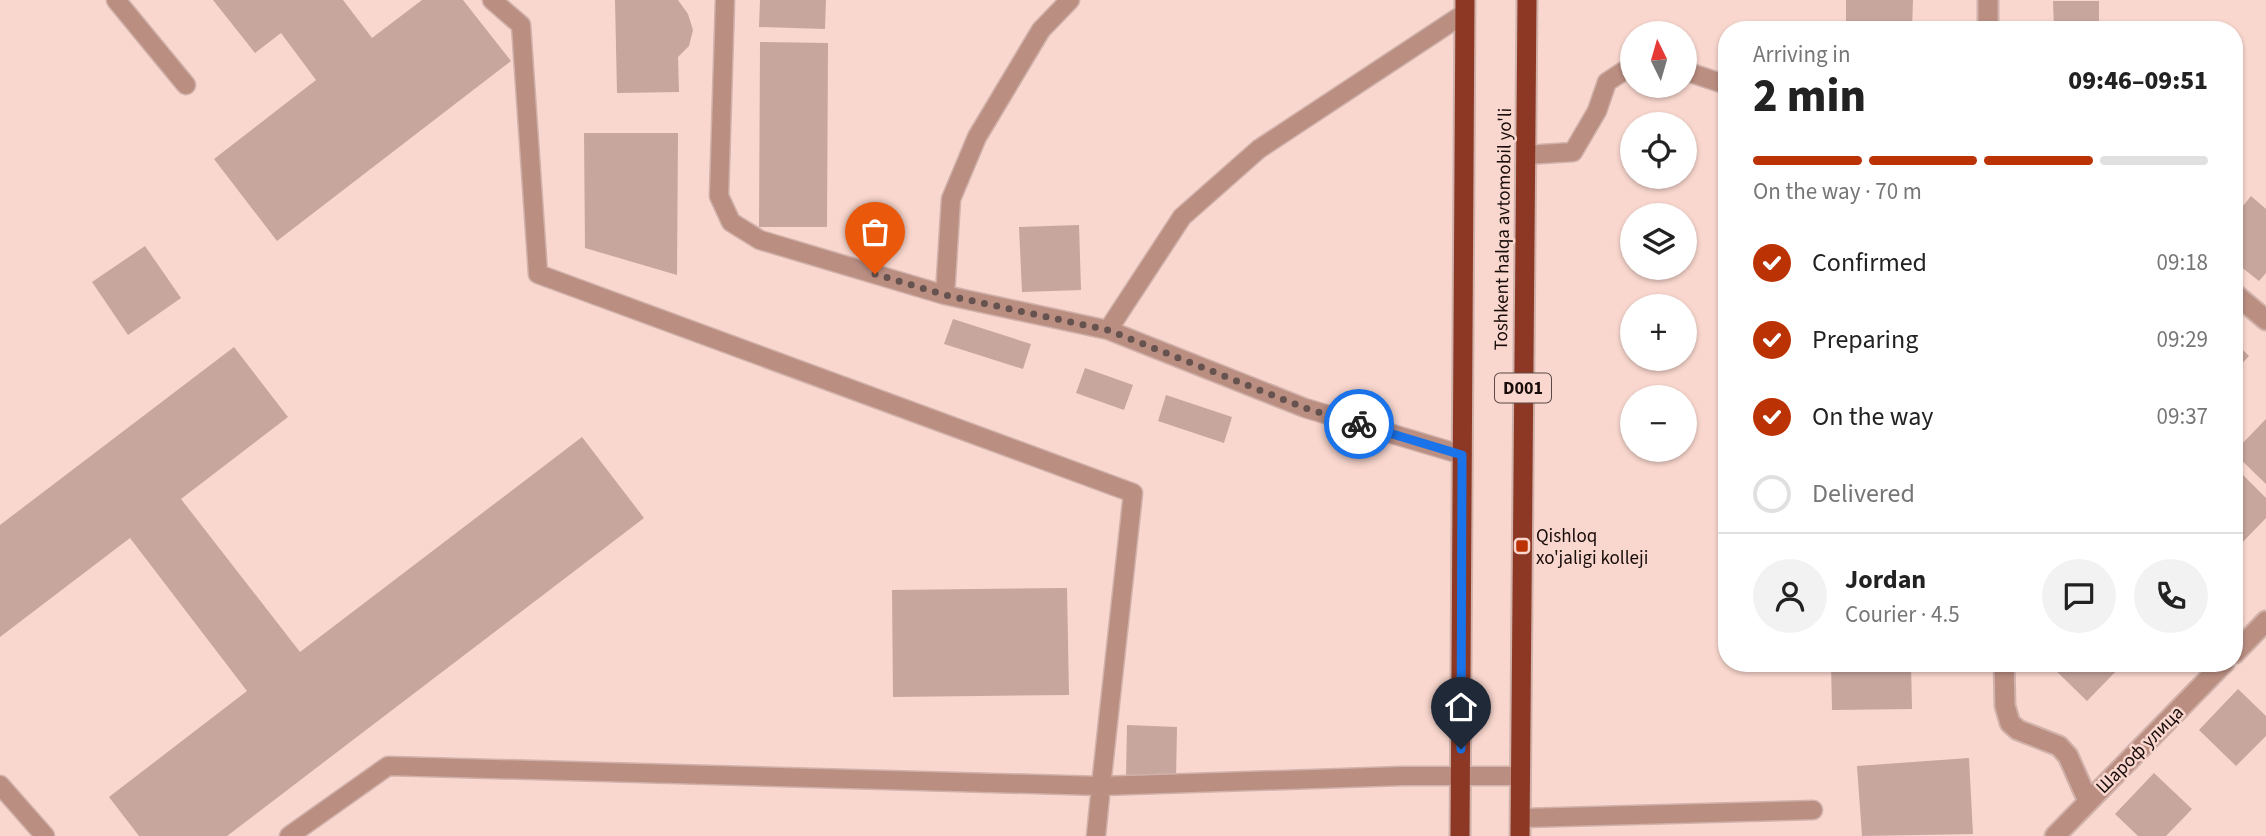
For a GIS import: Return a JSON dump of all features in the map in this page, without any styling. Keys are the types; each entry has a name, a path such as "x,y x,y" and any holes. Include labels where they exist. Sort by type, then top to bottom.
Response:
{"highway":[{"name":"Toshkent halqa avtomobil yo'li","path":"1520,827 1527,0"},
{"name":"Toshkent halqa avtomobil yo'li","path":"1460,836 1465,6"}],"street":[{"path":"1988,0 1988,21"},
{"path":"2243,301 2266,320"},
{"path":"2243,645 2266,621"},
{"path":"2004,672 2005,706 2010,723 2018,730 2059,746 2068,756 2088,801"},
{"name":"Шароф улица","path":"2055,836 2215,672"}],"lane":[{"path":"116,0 186,85"},
{"path":"492,0 521,25 538,274 1133,493 1096,836"},
{"path":"725,0 719,196 731,222 760,240 945,295 1108,330 1305,408 1462,455"},
{"path":"945,295 951,199 977,137 1041,30 1070,0"},
{"path":"1108,330 1182,217 1269,142 1465,6"},
{"path":"1526,155 1573,152 1597,111 1607,82 1620,74"},
{"path":"1698,76 1718,82"},
{"path":"289,836 388,766 1101,786 1460,775 1520,776"},
{"path":"0,785 45,836"},
{"path":"1520,827 1812,810"}],"building":[{"path":"213,0 343,0 372,38 422,0 463,0 511,61 277,241 214,159 316,80 281,33 255,53"},
{"path":"615,0 678,0 688,14 693,30 689,46 678,57 679,92 617,93"},
{"path":"760,0 826,0 825,29 759,27"},
{"path":"1846,0 1913,0 1912,21 1846,21"},
{"path":"2053,1 2099,1 2099,21 2054,21"},
{"path":"760,42 828,43 827,227 759,227"},
{"path":"584,133 678,133 677,275 585,248"},
{"path":"2251,196 2266,209 2266,273 2259,281 2243,268 2243,206"},
{"path":"1079,225 1081,290 1022,292 1019,227"},
{"path":"145,246 181,298 128,335 92,282"},
{"path":"953,319 1031,344 1023,369 944,344"},
{"path":"234,347 288,417 181,499 300,652 582,437 644,518 227,836 139,836 109,797 247,691 130,538 0,637 0,525"},
{"path":"2243,350 2249,356 2243,362"},
{"path":"1085,368 1133,385 1124,410 1076,393"},
{"path":"1166,395 1232,417 1224,443 1158,421"},
{"path":"2266,419 2266,484 2243,462 2243,443"},
{"path":"2243,475 2266,498 2266,518 2243,542"},
{"path":"1067,588 1069,695 893,697 892,590"},
{"path":"1831,672 1911,672 1912,709 1832,710"},
{"path":"2057,672 2115,672 2087,701"},
{"path":"2238,689 2266,716 2266,736 2236,766 2199,730"},
{"path":"1127,725 1177,727 1176,780 1126,778"},
{"path":"1969,758 1973,834 1862,836 1857,766"},
{"path":"2154,773 2192,809 2166,836 2138,836 2115,814"}],"way so far":[{"path":"875,274 945,295 1108,330 1305,408 1359,424"}],"place":[{"name":"Qishloq xo'jaligi kolleji","path":"1522,546"}],"route":[{"path":"1359,424 1462,455 1461,749"}]}
